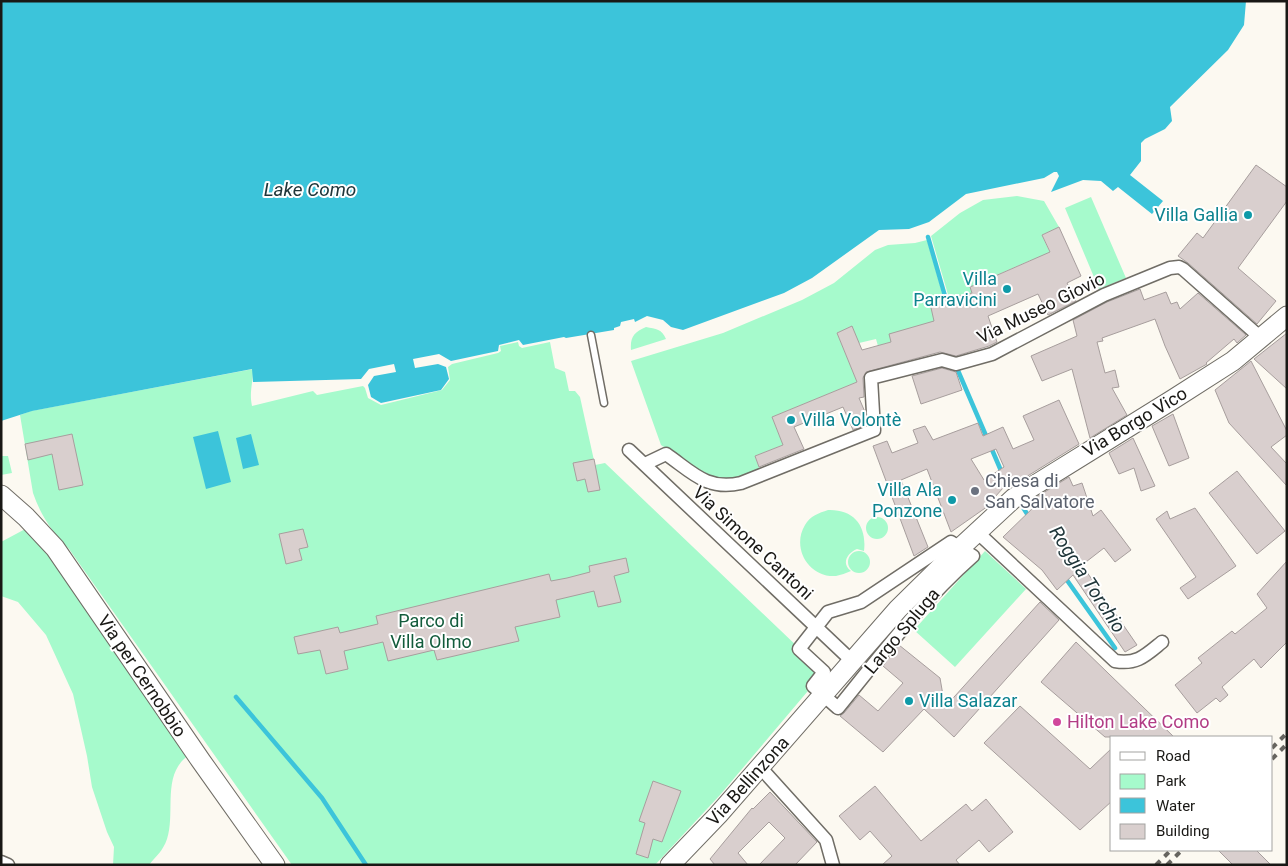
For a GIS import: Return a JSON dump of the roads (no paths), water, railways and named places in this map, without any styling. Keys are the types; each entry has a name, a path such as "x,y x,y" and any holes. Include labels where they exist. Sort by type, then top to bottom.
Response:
{"main road":[{"name":"Via Borgo Vico","path":"960,548 1014,498 1232,361 1287,316"},
{"name":"Via per Cernobbio","path":"1,495 26,517 55,548 200,761 274,865"},
{"name":"Largo Spluga","path":"823,695 898,609 960,548"},
{"name":"Via Bellinzona","path":"670,865 718,814 823,695"}],"street":[{"name":"Via Museo Giovio","path":"645,464 666,454 712,484 722,486 741,483 874,430 871,378 942,360 956,364 992,354 1104,295 1174,267 1183,269 1262,338"},
{"name":"Via Simone Cantoni","path":"630,450 852,661"},
{"path":"977,532 1115,661 1126,663 1137,660 1162,642"},
{"name":"Largo Spluga","path":"951,542 960,548 973,556 944,582 891,642 838,708 813,686 824,672 799,649 828,612 862,602 951,542"},
{"path":"760,767 826,840 833,865"},
{"path":"1,862 8,865"}],"lane":[{"path":"591,335 604,403"}],"water":[{"name":"Lake Como","path":"1,1 1246,1 1244,25 1228,50 1170,107 1172,121 1165,129 1141,143 1141,161 1130,175 1163,201 1152,214 1118,187 1113,191 1101,181 1083,180 1051,192 1059,176 1057,172 1054,172 1044,178 966,194 929,222 909,229 879,230 812,278 784,293 683,330 671,327 663,320 647,316 635,322 634,319 621,322 620,326 614,328 614,330 523,345 519,340 499,345 498,351 451,361 439,354 413,359 415,368 438,364 446,367 449,379 441,390 381,403 371,397 368,385 374,376 396,372 394,364 369,369 361,379 253,382 252,369 32,411 1,421"},
{"path":"218,431 231,482 206,489 193,437"},
{"path":"251,434 259,465 243,469 236,438"}],"waterway":[{"name":"Roggia Torchio","path":"928,237 947,303"},
{"name":"Roggia Torchio","path":"956,366 987,438"},
{"name":"Roggia Torchio","path":"990,445 1002,473"},
{"name":"Roggia Torchio","path":"1019,501 1029,517"},
{"name":"Roggia Torchio","path":"1064,576 1115,648"},
{"path":"236,697 322,798 366,865"}],"railway":[{"path":"1273,747 1287,733"},
{"path":"1273,758 1287,744"},
{"path":"1156,865 1170,851"},
{"path":"1167,865 1181,851"}],"place":[{"name":"Villa Gallia","path":"1248,215"},
{"name":"Villa Parravicini","path":"1007,289"},
{"name":"Villa Volontè","path":"791,420"},
{"name":"Chiesa di San Salvatore","path":"975,491"},
{"name":"Villa Ala Ponzone","path":"952,500"},
{"name":"Villa Salazar","path":"909,701"},
{"name":"Hilton Lake Como","path":"1057,722"}],"park label":[{"name":"Parco di Villa Olmo","path":"431,631"}]}
